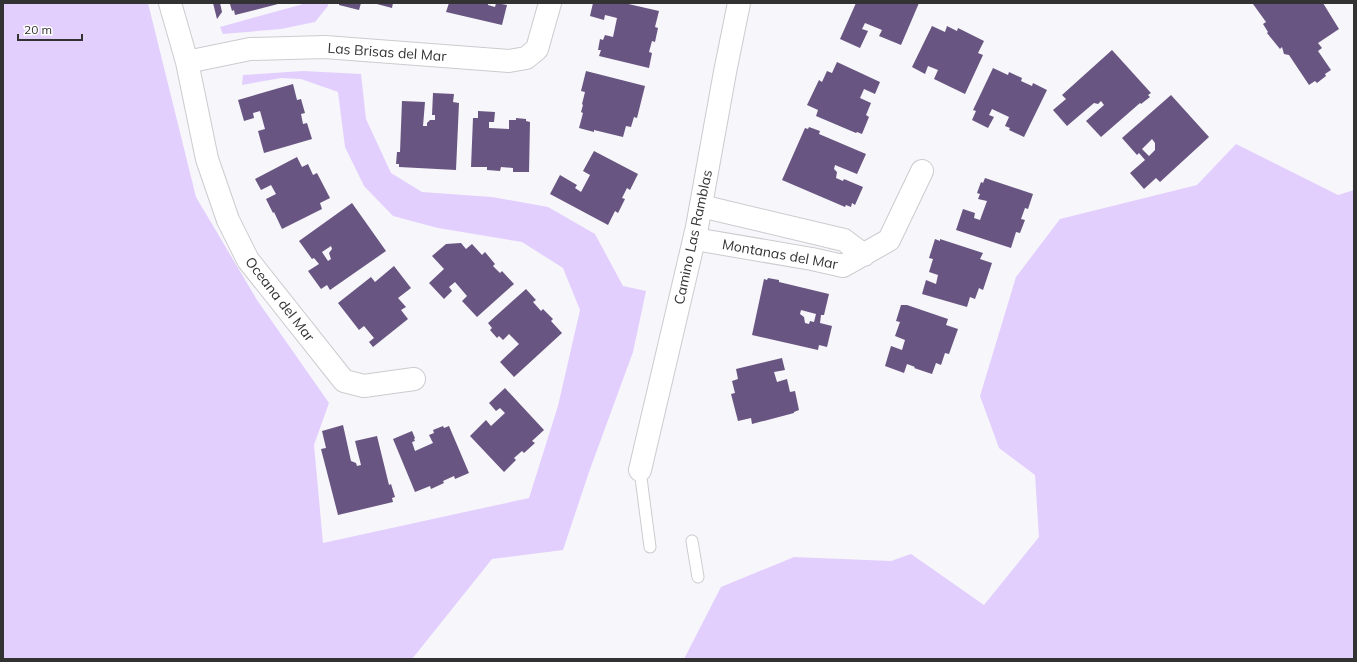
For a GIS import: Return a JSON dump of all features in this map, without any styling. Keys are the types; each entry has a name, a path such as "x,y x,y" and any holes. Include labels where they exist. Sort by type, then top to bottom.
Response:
{"street":[{"name":"Oceana del Mar","path":"170,3 187,62 207,159 228,220 248,260 344,381 364,386 414,379"},
{"name":"Las Brisas del Mar","path":"187,62 250,49 325,47 509,61 526,58 537,48 550,3"},
{"name":"Camino Las Ramblas","path":"640,470 695,239 739,3"},
{"name":"Montanas del Mar","path":"695,239 812,259 842,266 889,240 922,171"},
{"name":"Montanas del Mar","path":"701,206 817,235 844,240 864,255"},
{"path":"812,259 817,235"}],"lane":[{"path":"640,470 650,547"},
{"path":"692,541 698,578"}],"shaded area":[{"path":"3,3 148,3 196,197 257,300 329,403 314,445 323,543 529,498 558,406 580,310 563,268 522,242 438,228 393,216 364,186 345,147 338,92 301,79 281,78 242,85 243,75 303,71 361,74 366,119 391,173 422,192 492,197 548,207 595,234 623,286 646,291 633,352 589,472 563,550 492,559 412,659 3,659"},
{"path":"307,3 328,3 328,6 315,22 281,29 223,34 220,27"},
{"path":"1236,144 1338,195 1354,190 1354,659 684,659 721,587 794,557 891,561 911,554 984,605 1039,537 1035,475 999,448 980,396 1016,277 1060,219 1197,185"}],"building":[{"path":"213,3 220,3 222,12 217,19"},
{"path":"339,3 361,3 359,10 339,5"},
{"path":"373,3 393,3 392,8"},
{"path":"449,3 488,3 488,5 495,7 496,3 507,5 502,25 446,12"},
{"path":"593,3 624,3 659,11 655,27 658,28 655,42 652,41 649,52 652,53 649,68 599,56 601,50 598,50 600,39 603,40 605,35 613,37 617,18 605,15 604,20 590,16"},
{"path":"856,3 919,3 901,45 879,36 882,30 865,23 862,29 868,31 860,48 840,39"},
{"path":"1323,3 1339,29 1318,43 1322,48 1318,51 1331,70 1325,74 1326,76 1317,83 1315,81 1309,85 1289,55 1284,54 1282,47 1280,49 1267,33 1268,32 1263,24 1266,22 1253,4"},
{"path":"230,4 278,4 235,15"},
{"path":"932,26 945,32 947,26 957,31 958,28 984,41 978,53 983,55 965,94 934,79 938,70 928,66 925,74 912,67"},
{"path":"1112,50 1151,93 1148,95 1150,97 1141,104 1140,103 1101,137 1086,121 1104,105 1101,101 1098,104 1094,103 1067,126 1053,110 1066,99 1062,95"},
{"path":"837,62 880,82 875,94 864,89 860,98 871,103 866,115 869,117 862,134 856,133 816,116 818,110 807,105 819,80 822,82 827,71 832,73"},
{"path":"993,68 1008,75 1009,72 1022,78 1021,81 1032,86 1033,83 1047,90 1024,137 1009,130 1010,128 1005,126 1009,117 992,109 989,115 994,117 988,128 972,120 976,111 973,110"},
{"path":"586,71 645,86 637,118 634,117 631,127 626,126 623,137 579,128 583,113 581,112 585,92 581,91"},
{"path":"293,84 297,100 301,99 305,113 301,114 303,124 307,123 312,139 264,153 258,131 265,129 260,111 253,113 254,118 244,121 238,100"},
{"path":"433,93 454,94 453,102 459,103 456,170 399,167 399,164 396,164 397,152 400,152 402,101 425,102 423,126 427,126 427,123 430,120 435,120 435,115 432,115"},
{"path":"1171,95 1209,137 1160,182 1156,178 1144,189 1130,173 1145,160 1139,153 1137,155 1122,138","holes":["1152,139 1155,143 1155,150 1149,156 1142,149"]},
{"path":"478,111 495,112 494,122 489,122 489,128 509,129 509,120 516,120 516,118 526,119 526,121 530,122 529,172 513,172 513,168 501,167 500,171 487,170 487,167 471,167 473,118 478,118"},
{"path":"809,127 820,131 819,134 866,154 857,174 835,165 834,169 837,172 836,178 843,181 844,179 863,187 855,205 852,203 851,207 846,205 845,207 782,180 805,128 808,129"},
{"path":"594,151 638,174 630,190 627,188 622,198 625,199 618,213 615,211 608,225 550,194 560,175 577,185 575,188 581,192 590,175 583,171"},
{"path":"297,157 302,167 308,164 313,175 317,173 330,198 320,203 322,209 282,229 266,199 276,194 271,185 261,190 255,179"},
{"path":"985,178 1033,194 1028,209 1025,208 1021,219 1025,220 1020,233 1016,232 1011,248 956,230 963,209 975,213 974,218 980,220 987,201 978,199 980,194 977,193 981,182 983,183"},
{"path":"352,203 386,251 330,290 327,285 321,289 308,271 319,264 314,258 312,259 299,241","holes":["331,246 332,249 329,253 331,259 328,261 322,252"]},
{"path":"935,239 940,241 940,239 983,253 980,259 992,263 983,290 979,288 975,299 970,297 967,307 922,294 926,280 936,284 938,275 929,272 933,259 929,258"},
{"path":"461,243 466,249 472,244 482,255 485,252 495,264 493,266 500,273 502,271 514,284 477,317 462,301 467,296 455,282 449,287 452,291 444,299 429,283 444,269 432,256 446,244"},
{"path":"394,266 411,288 398,298 406,307 401,310 408,319 373,347 369,342 374,338 364,326 359,330 338,303 371,277 375,282"},
{"path":"768,278 779,280 779,282 829,294 824,315 821,315 820,323 832,326 827,347 819,345 818,350 752,335 764,279 767,280","holes":["801,310 816,314 814,322 810,321 809,324 805,323 804,317 800,314"]},
{"path":"526,289 536,300 533,302 541,311 543,309 553,319 551,321 562,333 514,377 500,362 519,344 509,334 503,340 499,336 497,338 490,330 492,328 488,323"},
{"path":"901,305 907,305 948,319 946,325 958,329 949,354 945,353 941,365 936,363 932,374 907,364 904,373 885,366 891,346 902,350 905,340 895,336 900,322 896,321"},
{"path":"782,358 785,370 774,372 777,382 787,379 790,392 795,391 799,410 794,413 752,424 751,418 738,421 731,394 735,393 732,381 738,379 736,369"},
{"path":"505,388 544,430 532,441 535,443 524,453 522,451 514,458 516,460 504,472 470,436 486,420 491,426 505,413 500,408 496,411 489,403"},
{"path":"343,425 351,461 356,463 357,466 361,465 355,441 377,436 389,485 391,484 395,497 392,498 393,502 338,515 321,449 326,448 322,431"},
{"path":"443,426 444,428 449,426 469,473 455,479 454,476 431,489 430,486 415,492 393,439 412,431 415,438 415,441 412,442 415,451 433,443 429,435 434,433 433,430"}]}
